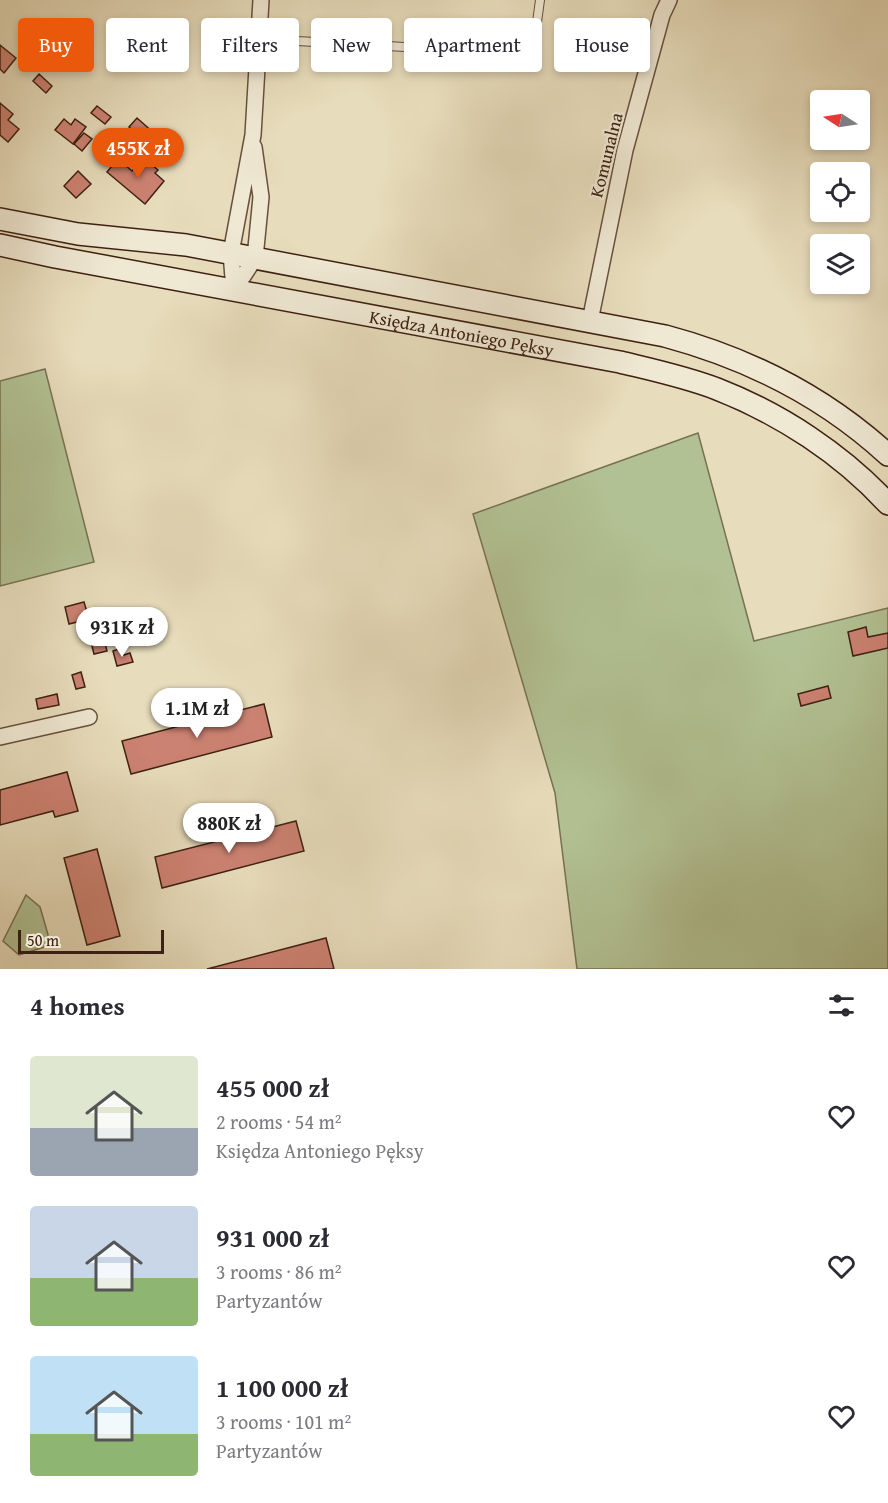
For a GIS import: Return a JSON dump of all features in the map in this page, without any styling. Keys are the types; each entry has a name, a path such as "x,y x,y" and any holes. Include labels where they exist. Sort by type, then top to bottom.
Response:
{"main road":[{"name":"Księdza Antoniego Pęksy","path":"0,219 78,234 186,245 231,253 689,342 773,376 820,403 888,455"},
{"name":"Księdza Antoniego Pęksy","path":"0,245 620,362 677,375 756,406 808,437 852,470 888,504"}],"street":[{"path":"260,18 261,0"},
{"name":"Komunalna","path":"590,321 631,127 662,15 669,0"},
{"path":"234,290 231,253 253,135 257,72"},
{"path":"234,290 255,258 261,197 253,135"},
{"path":"0,737 89,717"}],"lane":[{"path":"299,41 423,48 535,37 540,0"}],"green space":[{"path":"45,369 94,562 0,586 0,381"},
{"path":"698,433 754,641 888,608 888,969 577,969 555,793 473,514"},
{"path":"26,895 40,907 51,945 19,955 3,941"}],"building":[{"path":"0,45 16,58 4,73 0,69"},
{"path":"39,74 52,86 46,93 33,81"},
{"path":"0,103 13,114 8,120 19,129 8,142 0,135"},
{"path":"97,106 111,117 105,124 91,113"},
{"path":"137,118 155,134 147,143 129,127"},
{"path":"64,119 71,125 75,119 86,127 73,144 55,130"},
{"path":"84,133 92,139 82,151 74,144"},
{"path":"143,157 158,170 155,173 164,181 145,204 107,172 118,159 132,171"},
{"path":"78,171 91,184 76,198 64,186"},
{"path":"84,602 89,619 69,624 65,607"},
{"path":"866,627 868,637 888,633 888,648 853,656 848,632"},
{"path":"104,639 107,651 94,654 91,642"},
{"path":"122,648 124,655 130,653 133,662 117,666 113,651"},
{"path":"81,672 85,687 76,689 72,675"},
{"path":"828,686 831,698 801,706 798,694"},
{"path":"57,694 59,705 38,709 36,699"},
{"path":"264,704 272,737 131,774 122,741"},
{"path":"67,772 78,811 55,817 53,811 0,825 0,790"},
{"path":"296,821 304,851 162,888 155,857"},
{"path":"97,849 120,936 87,945 64,858"},
{"path":"326,938 334,969 207,969"}]}
